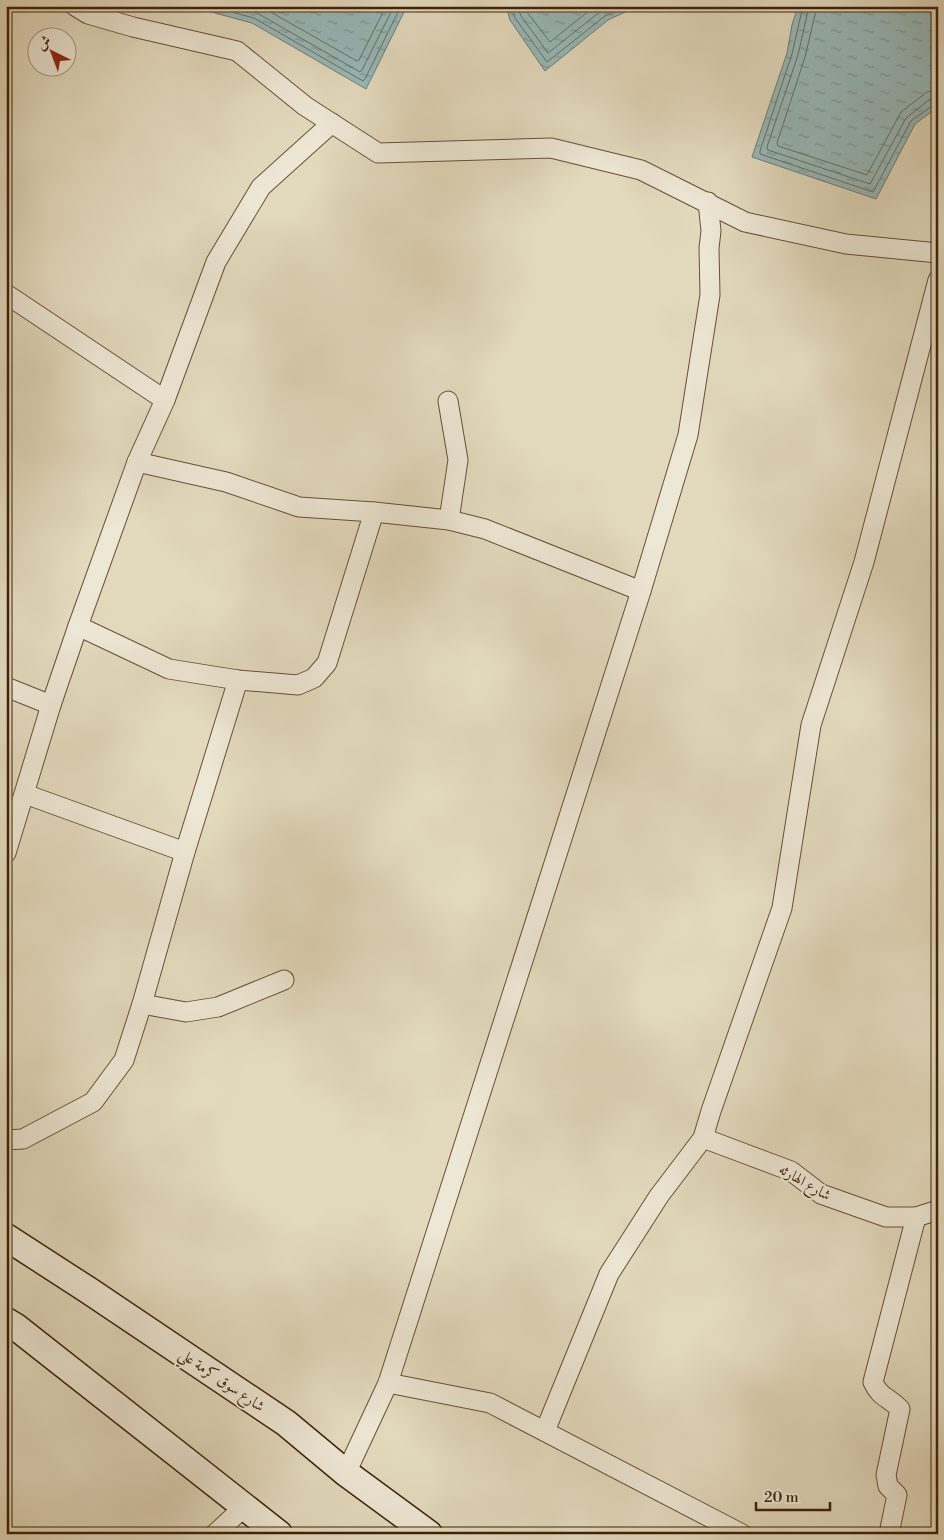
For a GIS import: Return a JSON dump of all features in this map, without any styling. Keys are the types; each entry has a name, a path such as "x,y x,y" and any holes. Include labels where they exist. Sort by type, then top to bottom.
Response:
{"main road":[{"name":"شارع سوق كرمة علي","path":"6,1237 286,1424 346,1473 429,1534"},
{"path":"6,1321 279,1534"}],"street":[{"path":"75,6 88,14 133,27 237,51 305,106 378,153 552,148 641,170 745,222 846,244 938,253"},
{"path":"6,853 51,705 78,626 137,462 165,400 216,262 261,187 332,123"},
{"path":"346,1473 388,1383 641,591 688,435 710,295 709,248 711,231 708,202"},
{"path":"545,1431 609,1274 659,1196 703,1138 782,908 811,725 864,562 938,280"},
{"path":"6,294 165,400"},
{"path":"448,401 458,460 449,520"},
{"path":"137,462 226,482 299,507 449,520 486,529 641,591"},
{"path":"78,626 170,669 238,680 298,685 314,678 327,663 374,512"},
{"path":"6,1140 23,1139 93,1102 124,1060 238,680"},
{"path":"6,687 51,705"},
{"path":"25,794 185,852"},
{"path":"142,1004 186,1012 218,1007 284,980"},
{"name":"شارع الهارثه","path":"703,1138 791,1171 821,1194 886,1217 916,1217 938,1210"},
{"path":"889,1534 897,1495 888,1486 886,1475 900,1409 892,1401 878,1393 873,1382 916,1217"},
{"path":"388,1383 490,1403 742,1534"},
{"path":"215,1534 244,1507"}],"water":[{"path":"189,6 407,6 366,89 252,23"},
{"path":"506,6 638,6 608,20 545,71 510,20"},
{"path":"798,6 933,6 938,8 938,107 915,124 876,199 752,157 787,53 792,25"}]}
